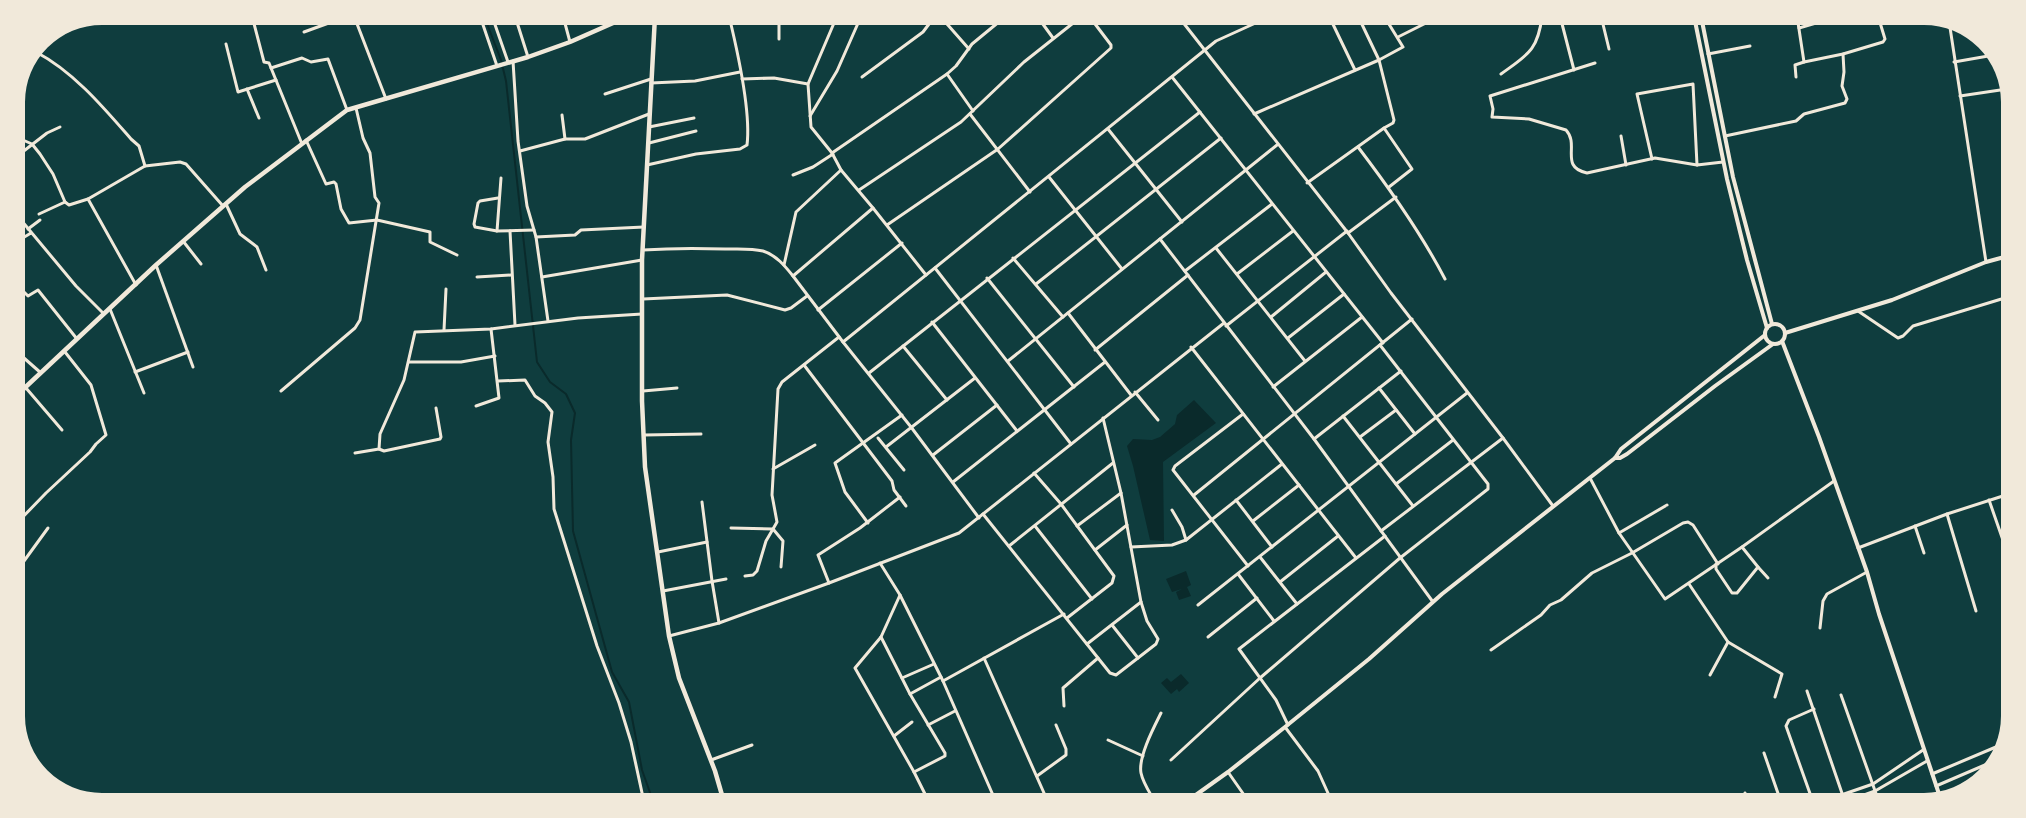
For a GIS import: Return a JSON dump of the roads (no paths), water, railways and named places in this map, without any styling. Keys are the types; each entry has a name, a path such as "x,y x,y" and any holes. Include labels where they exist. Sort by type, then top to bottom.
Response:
{"main road":[{"path":"26,388 183,241 252,182 347,110 528,57 570,42 609,25"},
{"path":"654,25 642,260 642,392 645,467 669,636 682,691 710,760 721,793"}],"street":[{"path":"254,25 264,62 269,63 304,142 326,184 334,182 336,184 341,209 349,223 377,220 430,232 430,242 457,255"},
{"path":"304,32 323,25"},
{"path":"358,25 387,99"},
{"path":"483,25 498,66"},
{"path":"495,25 509,63 526,206 536,237 548,321"},
{"path":"518,25 528,57"},
{"path":"565,25 570,42"},
{"path":"647,166 696,154 745,147 747,128 742,79 730,25"},
{"path":"778,25 779,39"},
{"path":"833,25 808,84 812,130 833,154 841,170 874,208 926,275"},
{"path":"810,116 830,84 857,25"},
{"path":"862,77 923,32 928,25"},
{"path":"948,25 969,49"},
{"path":"794,175 813,167 833,154 947,74 980,37 995,25"},
{"path":"1044,25 1053,38"},
{"path":"859,190 950,130 971,113 1024,62 1070,25"},
{"path":"887,225 998,149 1111,48 1111,45 1096,25"},
{"path":"1185,25 1277,145 1348,232 1391,294 1503,438 1552,506"},
{"path":"843,342 1216,41 1252,25"},
{"path":"1333,25 1355,70"},
{"path":"1307,182 1393,123 1394,120 1379,60 1362,25"},
{"path":"1254,114 1379,60 1402,47 1390,25"},
{"path":"1398,37 1422,25"},
{"path":"1501,74 1534,47 1541,31 1541,25"},
{"path":"1562,25 1574,70"},
{"path":"1603,25 1609,49"},
{"path":"1696,25 1723,162 1745,252 1767,328 1765,335 1767,341 1773,344"},
{"path":"1703,25 1742,217 1772,324"},
{"path":"1798,25 1804,62"},
{"path":"1799,28 1809,25"},
{"path":"1796,77 1795,65 1885,41 1881,25"},
{"path":"1950,30 1986,262"},
{"path":"226,44 238,91 276,80"},
{"path":"1708,54 1750,46"},
{"path":"1725,136 1796,121 1804,114 1845,103 1847,99 1842,86 1844,72 1842,54"},
{"path":"41,55 57,65 100,104 139,146 145,166"},
{"path":"1954,62 1986,56"},
{"path":"271,68 302,58 311,62 328,59 347,110"},
{"path":"1595,63 1490,96 1494,109 1492,117 1529,120 1566,130 1571,138 1570,158 1577,169 1587,173 1652,159 1697,164 1723,162"},
{"path":"605,94 651,81 695,81 740,72"},
{"path":"947,74 971,113 1030,192"},
{"path":"1171,760 1260,678 1400,558 1488,488 1488,484 1400,371 1362,317 1172,77"},
{"path":"742,79 774,78 808,84"},
{"path":"1652,159 1637,94 1693,84 1697,164"},
{"path":"247,89 259,118"},
{"path":"1960,96 1999,89"},
{"path":"281,391 359,322 379,202 375,197 370,153 363,138 356,108"},
{"path":"869,373 987,278 1200,112"},
{"path":"520,151 565,139 585,139 649,114"},
{"path":"562,115 565,139"},
{"path":"649,127 694,118"},
{"path":"25,150 60,127"},
{"path":"1384,128 1412,169 1389,187"},
{"path":"1108,129 1182,222"},
{"path":"649,143 696,131"},
{"path":"1621,136 1626,165"},
{"path":"1036,284 1221,138"},
{"path":"25,141 32,144 53,174 65,202 70,206 88,199 145,166 180,162 186,164 225,205 240,234 257,247 266,270"},
{"path":"1008,362 1277,145"},
{"path":"1358,146 1396,197 1425,242 1445,279"},
{"path":"784,265 796,212 841,170"},
{"path":"1049,177 1122,269"},
{"path":"497,231 501,178"},
{"path":"669,636 719,623 950,537 979,518 1191,347 1259,301 1314,257 1396,197"},
{"path":"498,198 479,202 474,224 476,228 497,231 534,230"},
{"path":"88,199 136,285"},
{"path":"39,214 65,202"},
{"path":"1185,271 1272,204"},
{"path":"793,276 874,208"},
{"path":"28,229 40,220"},
{"path":"25,225 104,314"},
{"path":"536,237 576,235 581,230 644,227"},
{"path":"510,231 515,326"},
{"path":"1237,274 1293,231"},
{"path":"25,237 31,233"},
{"path":"1160,239 1314,439 1433,602"},
{"path":"183,241 202,264"},
{"path":"818,310 902,243"},
{"path":"643,250 687,247 750,249 764,252 784,265 912,427 979,518"},
{"path":"1216,248 1305,362"},
{"path":"1013,258 1063,317"},
{"path":"1785,333 1892,300 1986,262 2001,258"},
{"path":"542,277 642,260"},
{"path":"156,265 193,366"},
{"path":"935,268 1071,444"},
{"path":"1271,318 1326,272"},
{"path":"477,277 511,275"},
{"path":"1095,350 1188,275"},
{"path":"987,278 1074,387"},
{"path":"444,330 446,289"},
{"path":"25,293 28,296 38,290 77,339"},
{"path":"1288,338 1344,294"},
{"path":"643,299 727,295 785,310 792,308 808,296"},
{"path":"1858,311 1898,338 1913,326 2001,299"},
{"path":"110,308 144,393"},
{"path":"1068,313 1105,362 1158,420"},
{"path":"379,449 380,434 402,385 415,332 491,329 548,321 643,314"},
{"path":"1273,387 1362,317"},
{"path":"1194,495 1412,319"},
{"path":"932,322 1017,431"},
{"path":"1767,328 1772,324"},
{"path":"1772,324 1781,326 1785,333"},
{"path":"476,406 498,400 498,381 491,329"},
{"path":"1785,333 1782,341 1867,572 1938,791"},
{"path":"1199,793 1287,726 1369,659 1433,602 1615,458 1621,449 1765,335"},
{"path":"745,576 756,573 766,541 777,519 772,495 778,389 782,382 839,337"},
{"path":"1615,458 1628,454 1715,386 1773,344 1782,341"},
{"path":"903,346 947,400"},
{"path":"1191,347 1356,558"},
{"path":"25,515 90,452 106,433 91,385 64,352"},
{"path":"135,372 188,352"},
{"path":"409,362 455,362 495,356"},
{"path":"25,359 42,374"},
{"path":"953,482 1105,362"},
{"path":"804,365 892,481 893,488 906,506"},
{"path":"1314,439 1400,371"},
{"path":"886,447 974,378"},
{"path":"498,381 525,380 535,396 551,409 553,416 548,432 548,448 554,509 597,646 619,703 631,742 642,793"},
{"path":"26,388 62,430"},
{"path":"642,392 678,388"},
{"path":"1380,388 1415,434"},
{"path":"1198,605 1467,393"},
{"path":"933,455 997,405"},
{"path":"355,453 379,449 384,451 442,437 436,408"},
{"path":"1360,437 1396,410"},
{"path":"1243,414 1174,468 1248,566"},
{"path":"868,522 845,492 835,463 902,415"},
{"path":"1343,416 1413,506"},
{"path":"983,514 1110,673 1114,675 1138,658 1158,641 1147,621 1141,602 1121,493 1103,418"},
{"path":"643,435 701,434"},
{"path":"878,438 904,470"},
{"path":"1381,531 1503,438"},
{"path":"1396,484 1453,440"},
{"path":"773,469 815,445"},
{"path":"1009,546 1114,463"},
{"path":"1131,546 1172,545 1186,540 1282,464"},
{"path":"1034,473 1061,504 1113,573 1114,580 1067,618"},
{"path":"1590,478 1619,532 1663,599 1742,547 1834,481"},
{"path":"1253,521 1299,485"},
{"path":"1077,526 1121,493"},
{"path":"1858,549 1947,514 2001,496"},
{"path":"829,583 818,555 868,522 900,497"},
{"path":"1236,500 1272,547"},
{"path":"1989,500 2001,534"},
{"path":"702,502 719,623"},
{"path":"1619,532 1667,505"},
{"path":"1172,510 1182,527 1186,540"},
{"path":"1947,514 1976,611"},
{"path":"1491,650 1541,615 1550,605 1561,600 1592,573 1632,553 1683,523 1688,522 1693,525 1732,593 1739,592 1758,567"},
{"path":"1095,550 1127,525"},
{"path":"1035,526 1092,599"},
{"path":"1915,526 1924,554"},
{"path":"25,560 48,528"},
{"path":"731,528 773,528"},
{"path":"773,528 782,541 781,567"},
{"path":"1280,582 1338,536"},
{"path":"1328,793 1318,771 1287,726 1276,700 1238,649 1385,536"},
{"path":"658,552 707,542"},
{"path":"1742,547 1768,578"},
{"path":"1260,557 1297,604"},
{"path":"880,563 900,595 942,679 992,793"},
{"path":"1820,628 1823,601 1827,594 1867,572"},
{"path":"1238,574 1274,621"},
{"path":"663,591 726,579"},
{"path":"1688,584 1728,642 1782,674 1775,697"},
{"path":"900,595 881,637 855,668 924,793"},
{"path":"1208,637 1257,598"},
{"path":"1087,644 1141,602"},
{"path":"910,694 984,658 1064,614"},
{"path":"1112,625 1138,658"},
{"path":"881,637 910,694 945,755 914,772"},
{"path":"1710,675 1728,642"},
{"path":"984,658 1044,793"},
{"path":"1064,706 1063,688 1098,658"},
{"path":"902,678 934,664"},
{"path":"1807,691 1843,793"},
{"path":"1841,695 1876,791"},
{"path":"1810,793 1786,724 1789,720 1814,709"},
{"path":"928,725 955,711"},
{"path":"1151,793 1142,775 1141,768 1152,730 1161,713"},
{"path":"894,736 912,722"},
{"path":"1037,776 1066,756 1066,749 1056,725"},
{"path":"1108,740 1143,756"},
{"path":"710,760 752,745"},
{"path":"1931,774 1994,748"},
{"path":"1846,793 1873,784 1923,750"},
{"path":"1764,753 1778,793"},
{"path":"1870,793 1927,760"},
{"path":"1936,786 1982,766"},
{"path":"1228,772 1243,793"}],"water":[{"path":"1194,400 1216,423 1163,462 1164,541 1150,540 1127,446 1133,439 1152,440 1160,437 1175,424 1177,415"},
{"path":"1186,571 1191,585 1187,587 1191,596 1179,600 1176,592 1182,589 1172,592 1166,579"},
{"path":"1181,674 1189,683 1179,692 1177,689 1171,694 1161,683 1167,678 1171,682"}],"waterway":[{"path":"487,25 501,60 506,81 537,362 550,382 566,394 575,413 571,440 573,531 612,672 629,702 642,770 650,793"}]}
